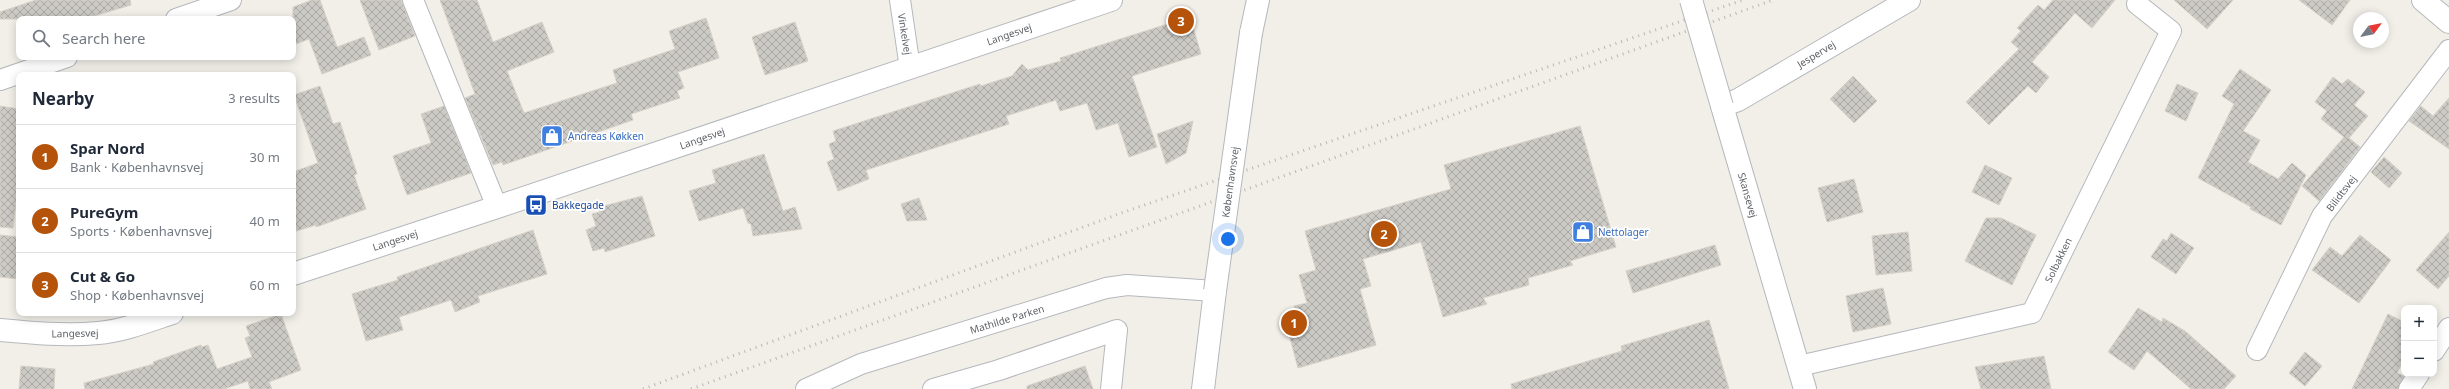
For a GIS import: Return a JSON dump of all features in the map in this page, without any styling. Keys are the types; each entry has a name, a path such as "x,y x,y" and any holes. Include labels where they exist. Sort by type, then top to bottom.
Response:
{"street":[{"path":"185,16 231,0"},
{"path":"413,0 497,207"},
{"name":"Vinkelvej","path":"900,0 910,68"},
{"name":"Langesvej","path":"296,273 497,207 1111,0"},
{"name":"Københavnsvej","path":"1203,389 1215,291 1251,33 1258,0"},
{"name":"Skansevej","path":"1691,0 1805,389"},
{"name":"Jespervej","path":"1722,106 1738,100 1908,0"},
{"path":"2423,0 2449,22"},
{"name":"Solbakken","path":"1799,366 2032,313 2171,31 2137,4"},
{"name":"Bilidtsvej","path":"2257,350 2322,216 2449,50"},
{"path":"47,70 62,60"},
{"path":"0,80 16,77"},
{"name":"Mathilde Parken","path":"806,389 861,364 1106,288 1127,285 1215,291"},
{"name":"Langesvej","path":"0,330 51,334 99,333 161,316"},
{"path":"2437,346 2449,328"},
{"path":"933,389 999,370 1117,330 1111,389"},
{"path":"2409,389 2417,377"}],"building":[{"path":"36,0 130,0 131,5 94,16 16,16 16,19 0,19 0,12"},
{"path":"312,0 320,0 337,47 364,37 371,55 322,74 309,39 296,44 296,16 293,16 293,7"},
{"path":"360,0 401,0 415,36 379,50"},
{"path":"440,0 477,0 493,42 542,22 554,52 507,71 524,113 617,83 613,70 675,49 669,31 706,18 719,58 678,72 684,88 677,91 680,98 631,114 633,120 503,165 502,162 493,165 465,98 475,94"},
{"path":"2053,0 2115,0 2092,28 2075,13 2032,62 2049,77 2036,93 2028,86 1989,125 1966,102 2019,49 2011,42 2021,31 2017,28 2038,5 2044,10"},
{"path":"2174,0 2233,0 2207,29"},
{"path":"2299,0 2350,0 2332,25"},
{"path":"1190,17 1201,54 1132,76 1157,147 1129,157 1118,123 1096,130 1087,103 1060,111 1056,100 1006,116 1009,124 866,170 869,179 838,191 827,162 834,159 829,144 836,141 833,131 980,84 981,86 1012,76 1022,64 1028,70 1061,61 1060,58"},
{"path":"795,22 808,61 765,75 752,37"},
{"path":"2240,69 2271,90 2243,131 2260,140 2248,162 2278,179 2292,163 2306,175 2281,225 2250,209 2251,207 2198,178 2234,104 2222,96"},
{"path":"1853,76 1877,101 1854,123 1830,99"},
{"path":"2333,77 2342,84 2348,79 2365,92 2354,105 2368,116 2349,138 2360,147 2319,201 2302,186 2344,137 2321,119 2327,111 2315,102"},
{"path":"2177,84 2198,93 2186,121 2165,111"},
{"path":"320,86 333,124 340,122 357,174 354,175 366,209 316,227 316,225 296,231 296,171 318,163 296,101 296,94"},
{"path":"2449,98 2449,149 2409,121 2421,106 2433,116"},
{"path":"0,106 16,109 16,202 13,228 0,227"},
{"path":"444,106 471,173 407,195 393,156 431,143 421,114"},
{"path":"1193,121 1186,153 1166,164 1157,134"},
{"path":"1580,126 1616,247 1570,261 1573,265 1528,278 1529,285 1483,298 1487,304 1443,317 1421,242 1363,259 1371,286 1360,289 1376,345 1298,368 1290,338 1303,335 1294,306 1307,303 1299,275 1316,270 1305,231 1451,189 1444,165"},
{"path":"764,154 783,211 795,207 802,229 753,236 751,224 748,223 743,208 699,221 689,191 716,183 712,170"},
{"path":"2384,157 2402,173 2389,188 2371,172"},
{"path":"1985,165 2012,178 1999,205 1972,192"},
{"path":"1854,179 1863,212 1827,222 1818,188"},
{"path":"642,196 655,236 605,252 604,248 593,251 586,230 596,226 592,214 600,212 598,209 604,206"},
{"path":"919,198 927,220 907,221 901,204"},
{"path":"1986,218 2001,218 2036,235 2012,285 1965,261"},
{"path":"533,230 547,274 478,296 480,302 455,312 451,300 399,317 403,330 366,341 352,294 398,280 397,277"},
{"path":"1908,232 1912,271 1876,275 1872,236"},
{"path":"2449,232 2449,276 2438,289 2416,270"},
{"path":"2171,233 2194,248 2176,274 2151,257 2163,239 2167,241"},
{"path":"0,235 16,237 16,279 0,277"},
{"path":"2360,235 2391,260 2359,303 2312,270 2330,247 2342,256"},
{"path":"1715,245 1721,265 1633,293 1626,271"},
{"path":"1883,288 1891,324 1853,332 1846,296"},
{"path":"2138,308 2162,322 2163,318 2185,331 2236,376 2224,389 2191,389 2147,351 2134,370 2108,352"},
{"path":"2388,314 2401,320 2401,365 2397,373 2401,375 2401,377 2404,377 2398,389 2352,389"},
{"path":"275,316 282,316 301,370 269,382 272,389 250,389 248,381 224,389 85,389 84,383 154,364 153,362 201,345 202,347 208,345 217,369 252,357 245,338 250,336 246,326"},
{"path":"1709,320 1729,389 1512,389 1511,384 1622,351 1621,346"},
{"path":"2305,352 2322,366 2305,386 2289,373"},
{"path":"2044,356 2051,389 1981,389 1975,367"},
{"path":"21,366 55,369 54,389 19,389"},
{"path":"1085,366 1093,389 1027,389 1027,386"}],"railway":[{"path":"643,389 1124,212 1743,0"},
{"path":"691,389 1773,0"}],"place":[{"name":"Cut & Go","path":"1181,21"},
{"name":"Andreas Køkken","path":"552,136"},
{"name":"Bakkegade","path":"536,205"},
{"name":"Nettolager","path":"1583,232"},
{"name":"PureGym","path":"1384,234"},
{"name":"Spar Nord","path":"1294,323"}]}
